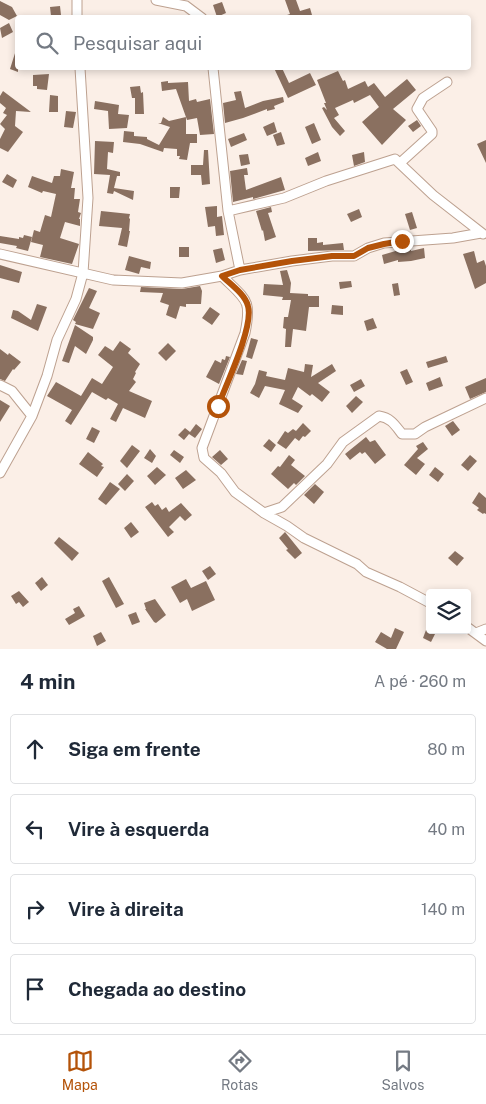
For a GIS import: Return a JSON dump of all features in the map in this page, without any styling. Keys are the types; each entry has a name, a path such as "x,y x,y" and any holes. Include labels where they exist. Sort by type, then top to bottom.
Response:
{"street":[{"path":"77,0 77,15"},
{"path":"156,0 186,6 198,15"},
{"path":"0,472 32,416 47,376 57,340 76,299 83,273 88,198 80,70"},
{"path":"213,70 228,211 240,270"},
{"path":"400,163 432,134 418,108 423,98 446,82"},
{"path":"228,211 284,198 326,180 395,159 433,195 484,234"},
{"path":"0,254 113,280 182,283 292,261 332,256 354,256 368,248 384,244 484,234"},
{"path":"222,276 248,304 249,314 245,333 202,452 204,458 221,473 236,492 264,513 304,538 357,564 366,572 400,587 426,602"},
{"path":"0,385 12,391 32,416"},
{"path":"264,513 282,507 327,464 343,442 379,416 392,421 402,434 415,434 425,427 486,398"},
{"path":"476,633 486,629"},
{"path":"471,630 486,641"}],"building":[{"path":"285,0 296,0 300,11 310,8 312,15 287,15 290,14"},
{"path":"0,1 12,7 16,15 9,20 0,15"},
{"path":"222,2 226,13 216,15 213,5"},
{"path":"60,6 61,15 51,15 50,7"},
{"path":"9,23 13,32 2,38 0,28"},
{"path":"15,53 15,70 18,70 18,72 10,69"},
{"path":"275,70 283,70 289,83 310,73 316,85 288,98"},
{"path":"338,71 343,81 345,80 348,89 365,81 368,87 374,83 385,97 407,79 416,90 393,109 406,120 382,145 362,122 379,107 370,95 354,103 353,100 335,108 339,115 334,118 345,131 340,136 332,127 322,108 324,107 327,110 317,80"},
{"path":"49,74 47,90 37,89 37,86 33,86 33,75"},
{"path":"168,81 168,83 188,82 189,101 196,99 197,102 210,99 214,134 200,135 197,118 187,120 176,89 162,91 161,82"},
{"path":"140,86 141,93 143,92 144,114 135,114 135,98 132,98 130,87"},
{"path":"3,91 31,112 16,111 15,126 23,132 8,152 0,148 0,139 5,129 0,124 7,115 3,113 6,108 0,103 0,96"},
{"path":"241,91 245,108 263,101 283,97 284,102 274,106 275,109 267,111 267,109 225,123 223,103 236,100 234,92"},
{"path":"50,95 58,96 58,112 49,112"},
{"path":"95,101 119,105 118,114 129,115 127,128 109,129 108,111 94,109"},
{"path":"66,111 76,112 73,128 64,127"},
{"path":"163,117 169,121 186,117 186,134 197,134 197,143 190,143 187,160 179,159 180,156 177,156 177,149 164,148 163,152 140,144 123,142 124,131 134,132 134,136 147,137 147,139 159,145 170,127 158,123 161,123"},
{"path":"417,120 421,126 413,132 408,126"},
{"path":"274,122 277,132 267,136 263,127"},
{"path":"314,123 321,140 312,144 305,127"},
{"path":"281,132 285,144 277,146 273,135"},
{"path":"244,133 247,140 231,147 228,139"},
{"path":"486,140 486,163 477,144"},
{"path":"95,141 114,142 113,153 108,152 107,169 120,172 114,188 134,191 133,200 114,191 113,194 107,193 110,175 94,174"},
{"path":"204,150 208,150 210,184 202,185 201,175 191,175 191,165 203,165"},
{"path":"318,152 321,161 308,166 305,158"},
{"path":"364,152 365,162 354,166 352,155"},
{"path":"248,154 250,164 241,166 239,155"},
{"path":"247,168 248,175 244,175 246,190 281,177 285,190 253,199 253,197 233,202 230,171"},
{"path":"61,169 74,172 71,188 75,188 74,199 80,199 78,212 81,213 79,219 80,226 65,222 60,238 79,244 72,264 40,257 43,245 31,242 34,230 40,232 45,215 51,217 56,194 43,191 42,193 28,187 32,176 52,183 54,176 60,176"},
{"path":"7,174 17,180 13,188 2,182"},
{"path":"170,187 180,187 179,198 170,198"},
{"path":"217,206 217,217 222,216 224,235 216,236 215,226 208,227 205,207"},
{"path":"271,207 272,212 268,213 276,237 265,241 256,211"},
{"path":"359,209 362,217 351,222 347,214"},
{"path":"101,211 130,214 130,231 127,247 118,245 122,228 99,226"},
{"path":"412,212 417,228 410,230 405,214"},
{"path":"24,235 32,237 28,251 16,248 17,246 0,243 0,236 19,239 19,237 23,238"},
{"path":"308,238 317,238 317,243 323,242 323,245 343,243 344,250 308,251"},
{"path":"179,247 189,247 189,257 179,257"},
{"path":"222,248 225,260 216,263 213,250"},
{"path":"424,248 425,258 398,262 398,260 384,264 382,255 399,250 411,249 411,251"},
{"path":"474,251 477,263 484,260 486,266 486,283 475,289 463,254"},
{"path":"129,256 151,262 150,269 141,267 139,274 125,270"},
{"path":"0,265 22,272 19,283 0,278"},
{"path":"287,270 291,283 290,293 319,296 319,307 309,307 306,331 293,329 291,347 285,347 286,329 283,328 284,317 288,317 291,300 282,300 283,297 263,295 264,284 283,285 280,271"},
{"path":"351,281 352,287 340,289 339,282"},
{"path":"398,283 400,295 394,296 392,284"},
{"path":"200,286 202,291 201,304 186,304 186,307 180,306 176,319 166,315 169,305 160,302 163,293 140,292 141,287 182,289"},
{"path":"89,288 97,291 89,308 100,313 93,329 75,324 76,322 73,320"},
{"path":"37,304 47,307 38,331 11,318 13,310 18,311 31,320"},
{"path":"332,305 343,306 343,315 331,314"},
{"path":"210,307 220,314 212,325 202,318"},
{"path":"373,318 377,328 367,331 364,321"},
{"path":"75,325 93,337 93,340 86,354 75,346 69,363 62,361"},
{"path":"251,338 258,340 252,359 246,357"},
{"path":"120,341 131,349 128,353 140,364 133,379 136,382 129,391 152,401 145,418 123,408 116,422 110,419 118,404 92,392 71,425 65,421 72,410 47,396 56,382 81,396 92,378 102,384 113,367 98,355 105,346 113,351"},
{"path":"168,343 176,351 166,361 158,353"},
{"path":"0,349 21,362 13,369 5,381 0,379"},
{"path":"226,356 230,357 219,384 206,377 215,360 221,363 222,359 225,360"},
{"path":"446,356 448,362 428,368 426,362"},
{"path":"242,360 247,361 243,375 236,374"},
{"path":"305,364 313,365 311,377 332,364 336,371 318,383 330,392 322,402 298,387 292,399 303,406 298,413 279,404 285,390 265,386 259,398 250,393 259,370 267,372 266,376 285,380 288,368 304,372"},
{"path":"407,369 413,382 406,385 400,372"},
{"path":"440,377 443,386 429,391 426,383"},
{"path":"486,378 486,392 470,399 465,387"},
{"path":"361,379 365,386 354,392 350,385"},
{"path":"356,396 363,402 352,413 346,406"},
{"path":"0,400 10,406 0,422"},
{"path":"453,421 460,430 452,436 445,426"},
{"path":"303,423 311,431 305,437 303,436 299,441 295,438 286,449 277,443 285,431 288,433 293,429 296,431"},
{"path":"196,424 202,429 195,438 189,434 184,440 178,435 185,428 190,432"},
{"path":"92,427 100,431 94,443 86,439"},
{"path":"366,437 370,442 375,440 386,455 375,464 365,452 362,454 360,452 350,460 345,454"},
{"path":"269,439 276,445 271,452 263,446"},
{"path":"423,442 428,449 417,458 425,464 416,475 404,465 418,449 416,446"},
{"path":"132,445 140,451 127,468 120,461"},
{"path":"150,449 156,456 152,463 144,458"},
{"path":"174,450 184,457 180,463 170,455"},
{"path":"220,450 228,459 221,465 212,457"},
{"path":"88,452 103,464 101,466 104,467 97,477 79,464"},
{"path":"289,455 295,460 291,465 305,476 296,485 294,483 288,489 271,474 278,466 280,467"},
{"path":"470,455 477,461 468,471 461,465"},
{"path":"157,467 166,475 155,485 147,476"},
{"path":"435,467 444,474 438,482 429,475"},
{"path":"186,470 196,480 183,489 175,478"},
{"path":"127,474 134,481 125,491 118,484"},
{"path":"110,482 120,489 106,505 98,499"},
{"path":"315,484 324,492 314,504 304,495"},
{"path":"479,492 486,498 486,514 477,510 479,508 472,503"},
{"path":"152,502 155,506 158,504 162,510 166,507 169,512 181,503 192,515 185,521 180,516 169,527 174,532 168,537 145,507"},
{"path":"131,522 139,532 131,538 124,528"},
{"path":"285,532 302,553 295,559 286,550 288,549 279,538"},
{"path":"59,537 79,553 72,561 54,543"},
{"path":"455,551 464,558 457,566 448,558"},
{"path":"210,566 216,574 208,580 202,571"},
{"path":"42,577 48,585 41,591 35,583"},
{"path":"109,577 124,604 116,608 102,581"},
{"path":"186,579 191,588 206,581 215,600 192,611 187,599 180,603 171,587"},
{"path":"19,591 29,602 23,607 19,602 16,604 11,596"},
{"path":"155,599 166,615 156,623 145,609 144,603"},
{"path":"79,606 85,616 69,625 65,619 75,613 73,609"},
{"path":"136,612 140,622 132,625 128,615"},
{"path":"395,628 404,632 396,649 387,649 375,642 381,632 391,638"},
{"path":"426,630 426,634 435,634 431,642 423,638"},
{"path":"101,632 106,641 97,646 93,636"}],"route":[{"path":"218,406 245,333 249,314 248,304 222,276 240,270 292,261 332,256 354,256 368,248 402,241"}]}
